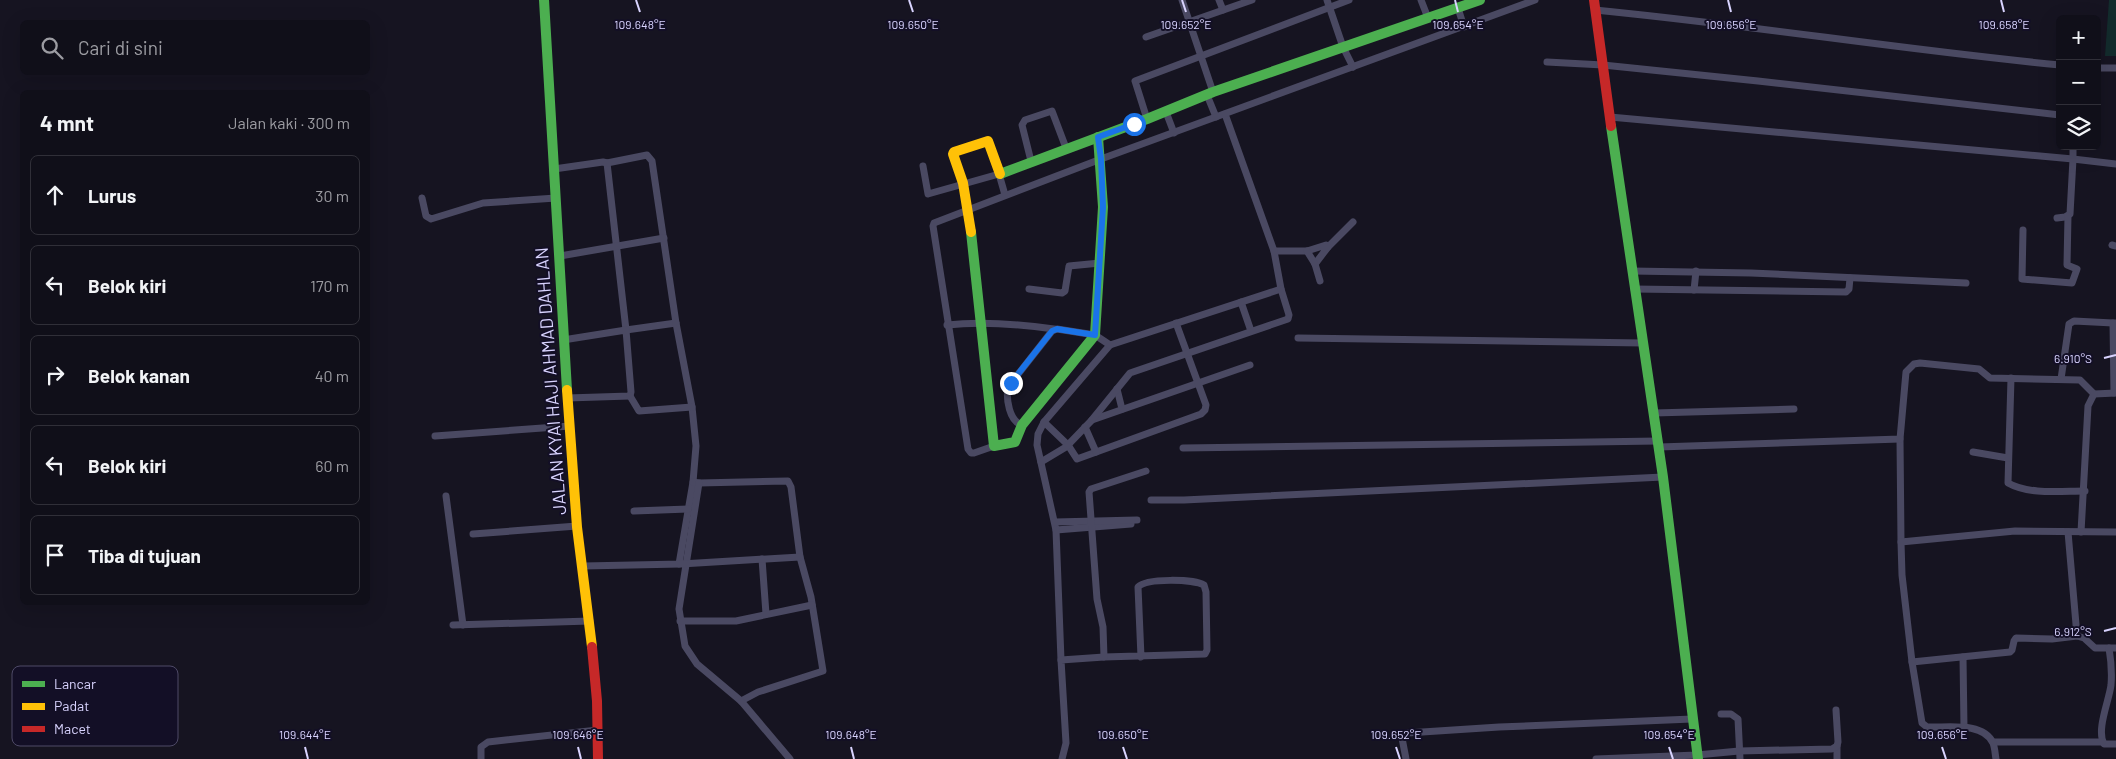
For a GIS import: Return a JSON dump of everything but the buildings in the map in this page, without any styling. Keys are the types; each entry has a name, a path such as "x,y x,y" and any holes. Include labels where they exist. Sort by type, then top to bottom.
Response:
{"street":[{"name":"JALAN KYAI HAJI AHMAD DAHLAN","path":"544,0 556,198 564,255 571,398 570,426 577,526 589,566 590,622 596,675 598,759"},
{"path":"1182,0 1200,56 1216,118"},
{"path":"1219,0 1223,10"},
{"path":"1146,37 1252,0"},
{"path":"1147,120 1134,81 1328,4 1349,0"},
{"path":"1421,0 1428,18"},
{"path":"923,166 928,194 999,174 1147,120 1210,93 1480,0"},
{"path":"1103,339 1022,425 1015,442 994,446 974,453 969,452 947,325 934,223 1101,159 1535,0"},
{"path":"1328,4 1343,48 1353,67"},
{"path":"1698,757 1664,477 1634,289 1595,5 1962,56 2056,65"},
{"path":"1458,8 1464,27"},
{"path":"1547,62 1603,65 2056,115"},
{"path":"2101,68 2116,68"},
{"path":"1031,161 1022,125 1025,120 1052,110 1066,148"},
{"path":"1166,112 1174,133"},
{"path":"1041,462 1068,445 1091,421 1130,373 1288,319 1289,315 1281,288 1274,251 1225,114"},
{"path":"1610,117 2116,164"},
{"path":"1062,759 1066,743 1056,530 1037,445 1038,434 1044,422 1103,339 1100,263 1103,207 1098,137"},
{"path":"994,446 974,250 963,183 953,154 985,141 989,142 1005,195"},
{"path":"2023,230 2022,279 2072,283 2077,268 2067,265 2068,216 2071,211 2073,150"},
{"path":"554,169 602,162 607,163 647,155 650,157 676,323 692,407 696,446 696,482 683,564"},
{"path":"607,163 626,330 630,396 634,406 639,411 692,407"},
{"path":"422,198 426,216 431,219 483,203 556,198"},
{"path":"2057,218 2068,216"},
{"path":"1315,264 1328,247 1353,222"},
{"path":"564,255 664,238"},
{"path":"1274,251 1307,251 1324,245 1328,247"},
{"path":"1307,251 1315,264 1320,281"},
{"path":"1029,289 1064,293 1069,266 1100,263"},
{"path":"1632,271 1696,271 1966,283"},
{"path":"1694,290 1696,271"},
{"path":"1634,289 1846,292 1849,289 1850,278"},
{"path":"947,325 980,322 1008,323 1103,339 1176,323 1281,288"},
{"path":"1240,302 1251,331"},
{"path":"2061,379 2069,324 2074,321 2115,323 2115,393 2094,394 2080,380 1990,378 1979,369 1914,364 1906,372 1898,439 1902,575 1912,662 1923,724 1927,727 1971,728 1981,732 1993,742 2102,742 2104,744 2116,744"},
{"path":"567,339 676,323"},
{"path":"1044,422 1068,445 1077,459 1201,414 1206,408 1176,323"},
{"path":"1022,425 1016,423 1011,414 1008,387 1054,330"},
{"path":"1298,338 1643,343"},
{"path":"1091,421 1250,365"},
{"path":"2011,378 2007,481 2010,484 2046,491 2085,491"},
{"path":"1117,389 1122,409"},
{"path":"2081,532 2085,491 2088,406 2094,394"},
{"path":"571,398 630,396"},
{"path":"1654,413 1794,409"},
{"path":"434,436 570,426"},
{"path":"1085,427 1096,452"},
{"path":"1182,448 1659,444 1898,439"},
{"path":"1973,452 2008,458"},
{"path":"1104,657 1103,627 1097,599 1089,490 1146,471"},
{"path":"1151,500 1664,477"},
{"path":"696,482 788,481 791,486 800,557 812,605 823,672 758,692 741,701"},
{"path":"696,482 688,509 683,564 679,609 682,637 689,654 697,664 741,701 790,759"},
{"path":"446,496 463,625"},
{"path":"634,511 688,509"},
{"path":"1054,522 1091,524 1134,522"},
{"path":"1056,530 1091,524"},
{"path":"473,534 577,526"},
{"path":"1901,542 2015,531 2116,532"},
{"path":"2068,532 2077,636"},
{"path":"589,566 683,564 800,557"},
{"path":"762,559 766,614"},
{"path":"1061,660 1104,657 1141,657 1206,653 1206,592 1204,586 1193,581 1146,582 1138,587 1141,657"},
{"path":"680,621 736,621 812,605"},
{"path":"453,625 590,622"},
{"path":"1912,662 2010,652 2016,638 2052,639 2077,636 2087,641 2092,647 2113,648 2111,684 2103,720 2102,742"},
{"path":"1963,657 1964,728"},
{"path":"1836,710 1837,759"},
{"path":"1721,714 1731,714 1738,719 1739,755"},
{"path":"1406,759 1402,735 1407,733 1692,719"},
{"path":"481,759 481,747 488,742 598,730"},
{"path":"1993,742 1996,759"},
{"path":"1596,759 1739,755 1828,750 1837,746"}],"green space":[{"path":"2109,0 2116,0 2116,56 2105,56"}],"traffic: fast":[{"path":"544,0 567,390"},
{"path":"1000,174 1213,92 1480,0"},
{"path":"1611,126 1663,477 1698,759"},
{"path":"971,232 994,446 1015,442 1022,425 1095,335 1103,207 1098,137"}],"traffic: slow":[{"path":"971,232 963,183 953,154 954,152 988,141 1000,174"},
{"path":"567,390 577,527 592,647"}],"traffic: jam":[{"path":"1594,0 1611,126"},
{"path":"592,647 597,701 598,759"}],"route":[{"path":"1011,383 1052,331 1057,329 1095,335 1103,207 1098,137 1134,124"}]}
